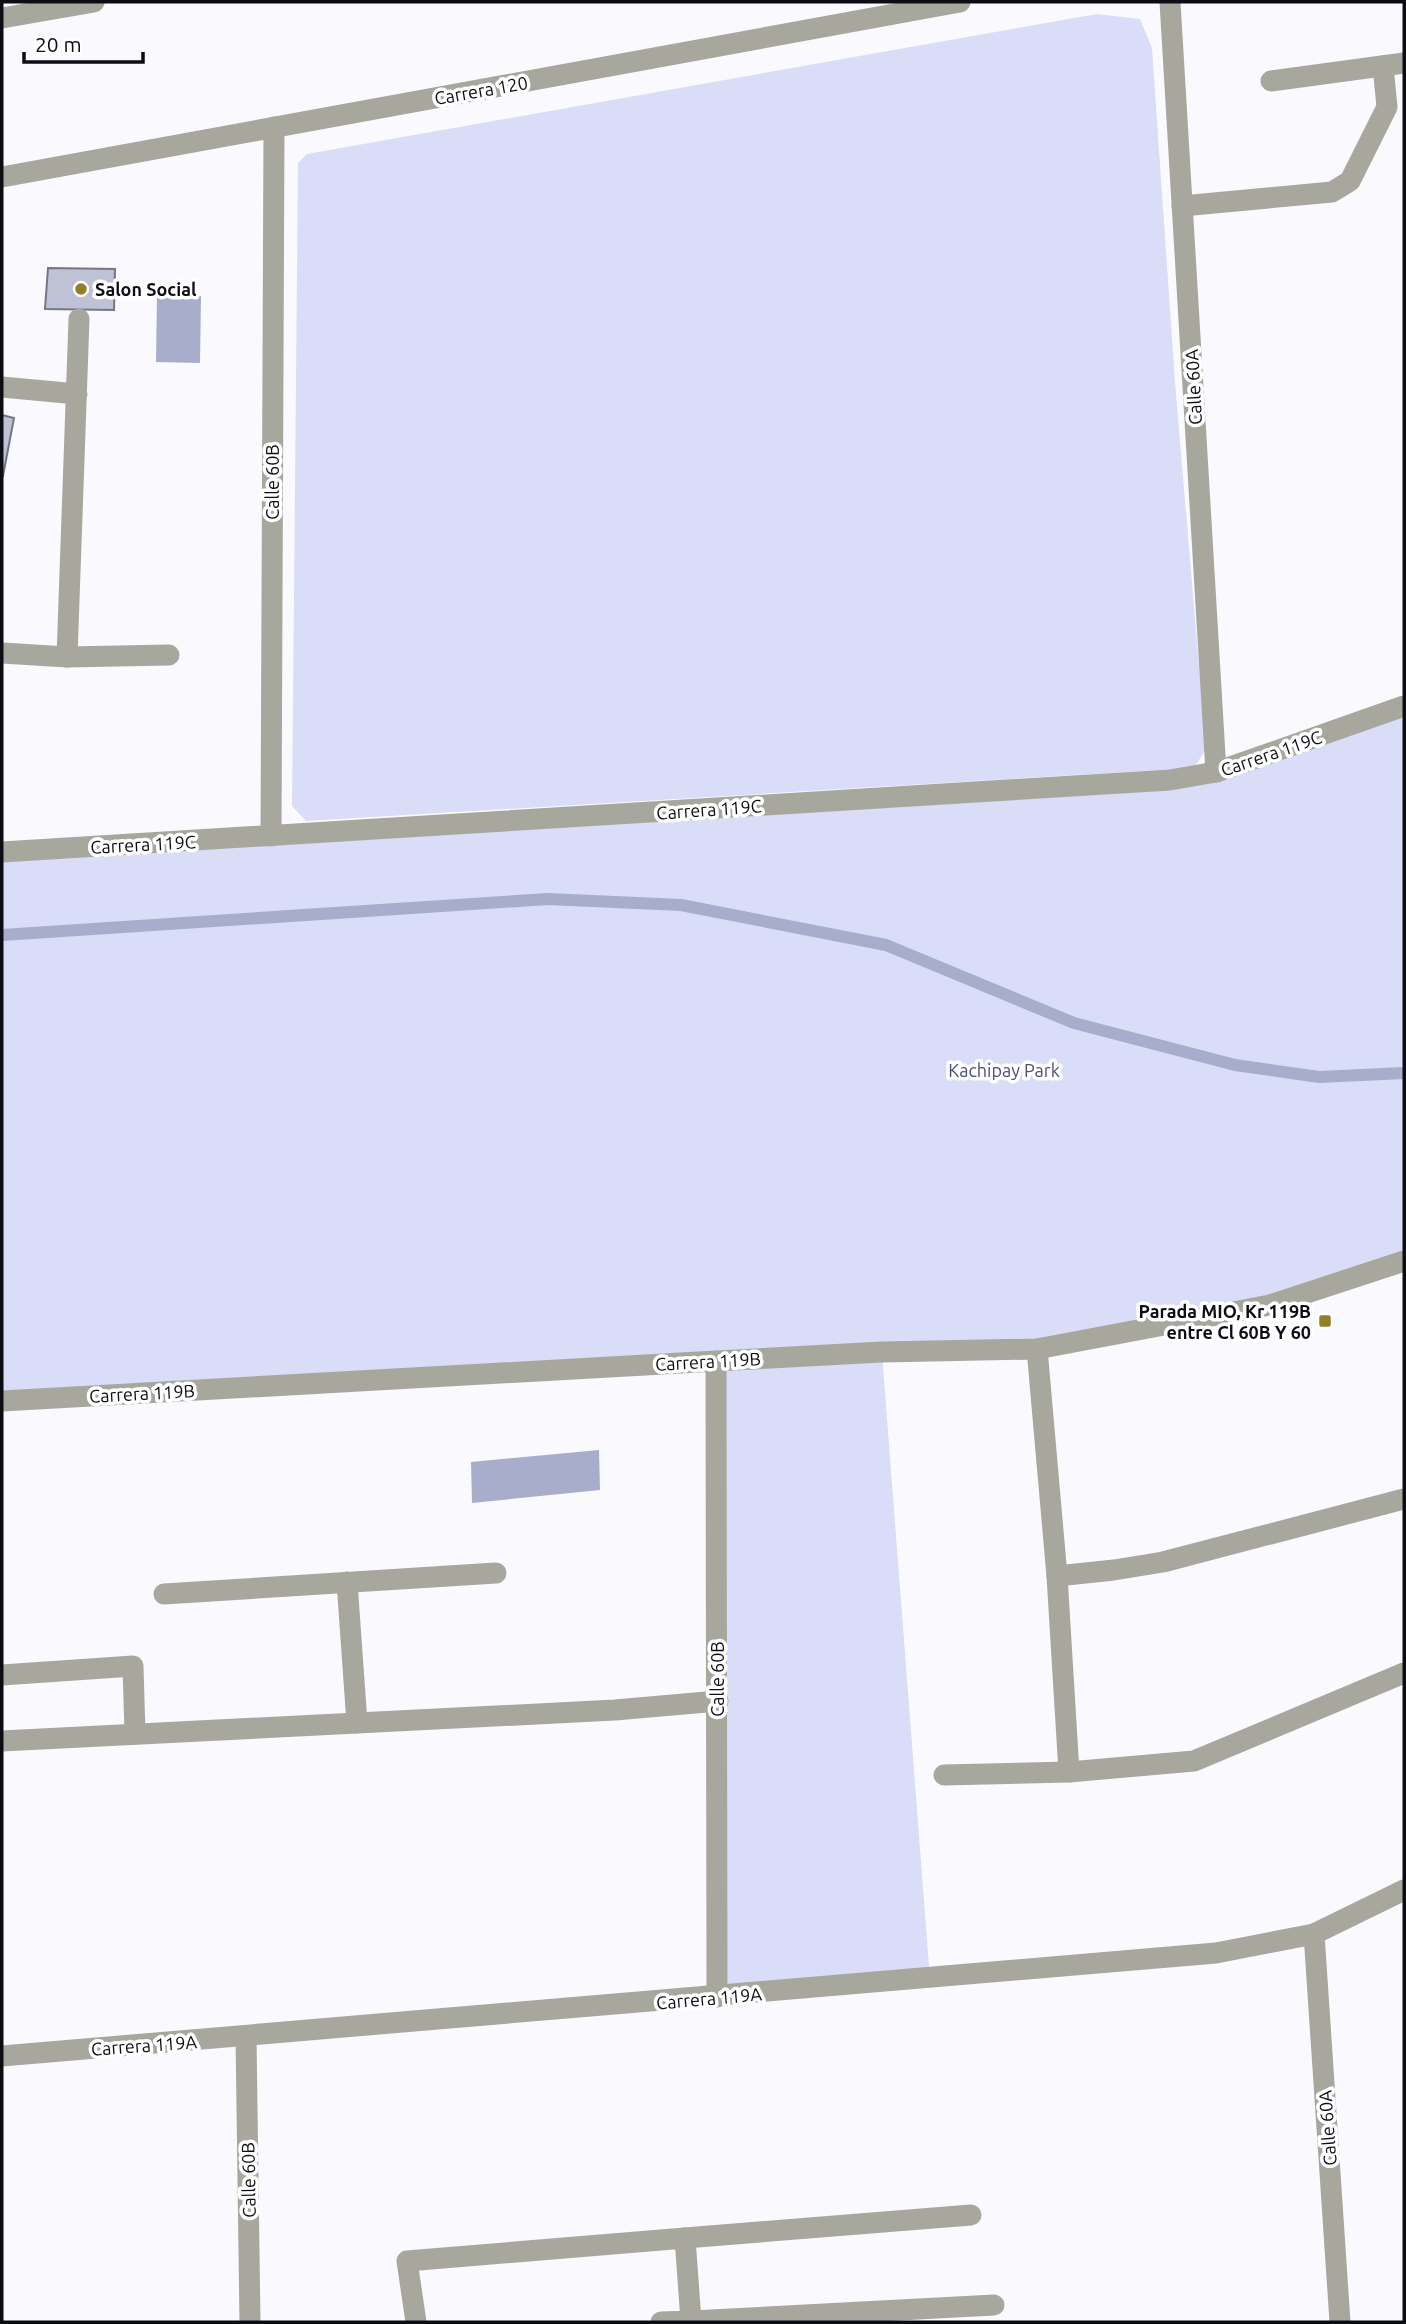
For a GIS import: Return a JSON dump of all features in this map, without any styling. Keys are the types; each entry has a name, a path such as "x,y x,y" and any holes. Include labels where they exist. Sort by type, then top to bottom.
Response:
{"street":[{"path":"2,18 94,2"},
{"name":"Carrera 120","path":"2,177 960,2"},
{"name":"Calle 60A","path":"1170,2 1216,772"},
{"path":"1182,206 1332,192 1350,181 1395,112 1394,64 1272,81"},
{"name":"Calle 60B","path":"271,836 274,127"},
{"path":"67,657 79,319"},
{"path":"2,387 77,394"},
{"path":"2,653 67,657 169,655"},
{"name":"Carrera 119C","path":"2,852 1170,780 1216,772 1404,706"},
{"name":"Carrera 119B","path":"2,1401 882,1352 1037,1349 1270,1305 1404,1261"},
{"path":"1037,1349 1057,1576 1069,1772"},
{"name":"Calle 60B","path":"716,1361 717,1997"},
{"path":"1057,1576 1163,1562 1404,1499"},
{"path":"164,1594 496,1573"},
{"path":"347,1582 357,1723"},
{"path":"2,1675 133,1666 135,1734"},
{"path":"944,1774 1069,1772 1194,1761 1404,1673"},
{"path":"2,1741 615,1710 718,1701"},
{"name":"Carrera 119A","path":"2,2056 1216,1954 1314,1934 1404,1890"},
{"name":"Calle 60A","path":"1314,1934 1340,2322"},
{"name":"Calle 60B","path":"246,2037 250,2322"},
{"path":"416,2322 407,2261 971,2215"},
{"path":"685,2238 691,2321"},
{"path":"661,2322 994,2305"}],"green space":[{"path":"1097,14 1140,19 1152,48 1175,382 1206,749 1194,768 306,821 292,806 298,163 307,154"},
{"name":"Kachipay Park","path":"1404,706 1404,1261 1383,1270 1037,1349 882,1353 930,1979 717,1997 716,1361 2,1401 2,852 1170,780"}],"shaded area":[{"path":"157,295 201,296 200,363 156,362"},
{"path":"599,1450 600,1490 472,1503 471,1462"}],"building":[{"name":"Salon Social","path":"48,268 115,269 114,310 45,309"},
{"path":"2,415 14,418 3,476 2,476"}],"waterway":[{"path":"2,935 548,899 681,905 886,945 1074,1023 1235,1065 1319,1077 1404,1073"}],"place":[{"name":"Salon Social","path":"81,289"},
{"name":"Parada MIO, Kr 119B entre Cl 60B Y 60","path":"1325,1321"}]}
